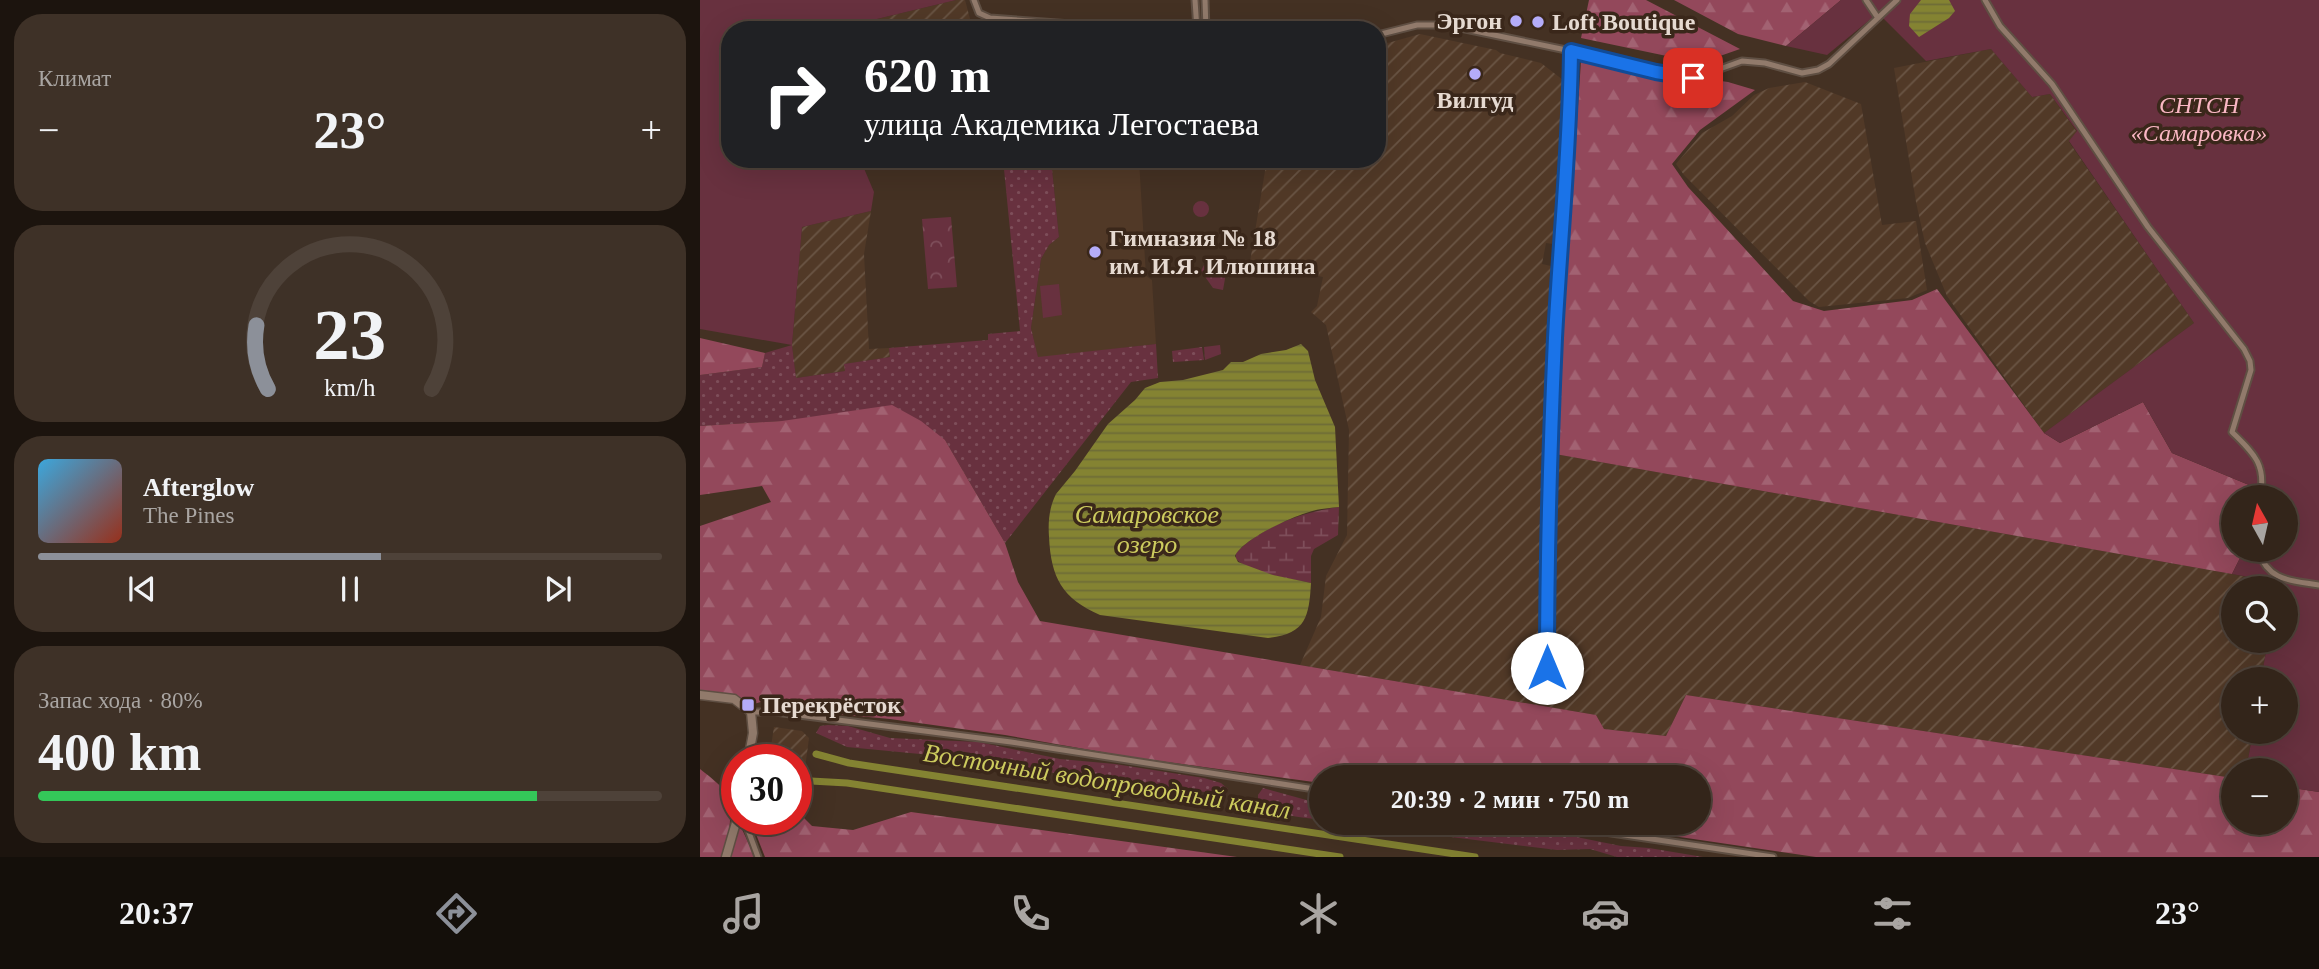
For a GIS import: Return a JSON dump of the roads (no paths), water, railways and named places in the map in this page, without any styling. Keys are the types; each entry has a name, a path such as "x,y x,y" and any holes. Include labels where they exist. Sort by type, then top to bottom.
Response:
{"street":[{"path":"974,0 979,13 990,18 1032,21"},
{"path":"1195,0 1196,21"},
{"path":"1205,0 1206,21"},
{"path":"1866,0 1878,18"},
{"path":"1386,33 1431,24 1693,78 1742,61 1765,63 1802,73 1818,70 1829,64 1897,0"},
{"path":"1985,0 2000,26 2052,83 2148,226 2244,349 2251,370 2232,432 2260,463 2261,485"},
{"path":"1548,690 1551,448 1555,340 1570,127 1571,51"},
{"path":"2262,562 2278,577 2319,585"},
{"path":"700,695 734,699 751,712 775,712 1011,742 1309,788"},
{"path":"751,712 751,744"},
{"path":"726,857 732,835"},
{"path":"750,835 758,857"},
{"path":"1625,835 1773,857"}],"water":[{"path":"1921,0 1949,0 1955,11 1949,18 1919,37 1909,26 1910,14"},
{"name":"Самаровское озеро","path":"1301,344 1308,351 1315,380 1335,427 1339,507 1310,512 1278,525 1247,543 1235,556 1238,562 1273,575 1311,583 1307,614 1298,628 1281,636 1268,638 1100,615 1068,594 1052,564 1050,510 1056,494 1108,424 1145,388 1160,382 1183,380 1223,370 1231,362 1243,362 1261,354 1286,350"}],"waterway":[{"name":"Восточный водопроводный канал","path":"816,754 849,763 1475,857"},
{"name":"Восточный водопроводный канал","path":"812,781 847,783 1340,857"}],"place":[{"name":"Эргон","path":"1516,21"},
{"name":"Loft Boutique","path":"1538,22"},
{"name":"Вилгуд","path":"1475,74"},
{"name":"Гимназия № 18 им. И.Я. Илюшина","path":"1095,252"},
{"name":"Перекрёсток","path":"748,705"}],"park label":[{"name":"СНТСН «Самаровка»","path":"2199,119"}]}
